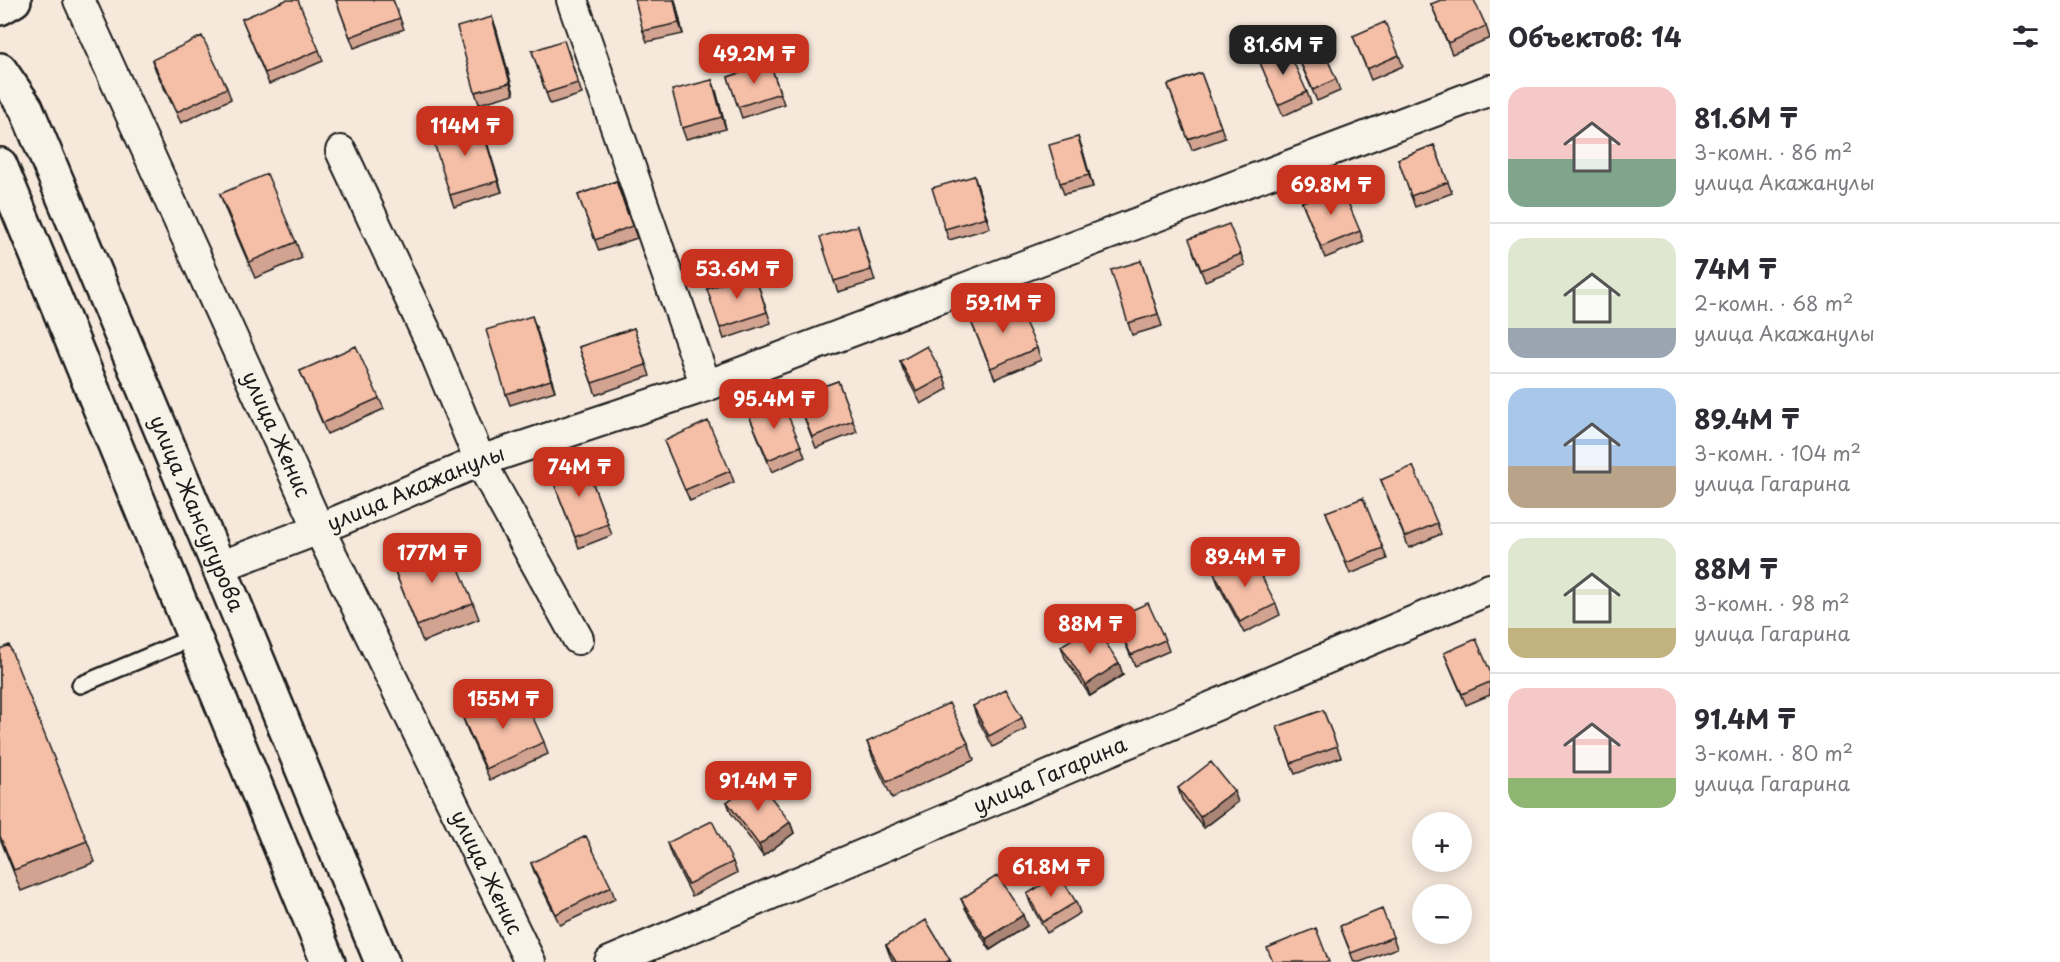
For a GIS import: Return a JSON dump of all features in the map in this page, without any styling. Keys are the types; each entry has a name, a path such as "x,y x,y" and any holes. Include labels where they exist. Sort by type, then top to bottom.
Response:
{"main road":[{"path":"0,8 14,0"},
{"name":"улица Жансугурова","path":"0,70 27,108 382,962"},
{"path":"3,178 328,962"},
{"path":"189,623 224,579"}],"street":[{"name":"улица Женис","path":"79,0 319,529 530,962"},
{"path":"572,0 706,386"},
{"name":"улица Акажанулы","path":"224,579 319,529 480,461 706,386 1490,90"},
{"path":"341,151 432,345 480,461 578,639"},
{"name":"улица Гагарина","path":"610,962 1490,589"}],"lane":[{"path":"80,685 189,623"}],"building":[{"path":"286,0 298,0 319,50 265,73 242,19"},
{"path":"336,0 393,0 400,18 350,37"},
{"path":"635,0 674,0 679,23 643,31"},
{"path":"1441,0 1474,0 1486,26 1448,43 1431,4"},
{"path":"492,17 510,83 475,92 457,27"},
{"path":"1385,22 1399,55 1367,69 1353,36"},
{"path":"1317,35 1336,79 1313,90 1293,46"},
{"path":"202,36 227,88 177,112 152,60"},
{"path":"564,40 578,83 546,93 532,51"},
{"path":"1287,48 1307,92 1278,105 1259,60"},
{"path":"770,63 780,93 738,107 728,77"},
{"path":"1201,73 1221,127 1188,139 1168,85"},
{"path":"712,80 722,117 682,128 672,90"},
{"path":"479,118 498,181 450,195 431,133"},
{"path":"1078,137 1089,175 1060,183 1049,145"},
{"path":"1434,145 1448,182 1411,196 1398,159"},
{"path":"267,174 296,242 249,262 220,194"},
{"path":"974,176 986,217 945,229 932,188"},
{"path":"616,181 632,226 595,240 578,195"},
{"path":"1341,186 1360,231 1321,247 1302,202"},
{"path":"1229,224 1241,254 1201,270 1189,239"},
{"path":"858,226 871,270 834,281 820,237"},
{"path":"1141,261 1158,314 1128,323 1111,270"},
{"path":"754,273 767,312 720,328 707,289"},
{"path":"1015,300 1037,348 991,368 970,319"},
{"path":"532,316 551,380 506,394 486,330"},
{"path":"634,328 646,365 592,383 579,347"},
{"path":"356,346 379,398 323,423 300,371"},
{"path":"927,346 944,377 917,392 900,361"},
{"path":"838,381 853,421 812,437 796,396"},
{"path":"781,399 801,446 768,460 748,413"},
{"path":"708,421 730,471 685,490 664,441"},
{"path":"584,460 608,524 575,537 550,473"},
{"path":"1413,466 1437,523 1405,537 1381,480"},
{"path":"1363,498 1383,548 1346,563 1326,512"},
{"path":"448,541 473,603 417,626 392,564"},
{"path":"1250,554 1276,604 1240,622 1214,573"},
{"path":"1148,603 1165,640 1131,655 1114,618"},
{"path":"1094,625 1119,663 1086,685 1061,646"},
{"path":"1476,639 1490,671 1490,682 1462,694 1444,653"},
{"path":"9,645 87,841 14,870 0,836 0,649"},
{"path":"1006,689 1022,718 989,736 973,706"},
{"path":"521,691 544,742 486,769 463,718"},
{"path":"949,703 968,743 887,782 867,742"},
{"path":"1323,710 1337,746 1291,763 1277,727"},
{"path":"1211,762 1234,791 1200,817 1178,788"},
{"path":"757,779 790,822 759,845 727,802"},
{"path":"712,821 733,862 688,884 667,843"},
{"path":"586,836 611,887 556,914 531,863"},
{"path":"1059,874 1076,902 1043,922 1027,894"},
{"path":"998,875 1023,915 986,939 961,899"},
{"path":"1382,909 1393,937 1351,953 1340,926"},
{"path":"926,920 950,960 946,962 896,962 886,945"},
{"path":"1316,928 1329,962 1273,962 1267,948"}]}
